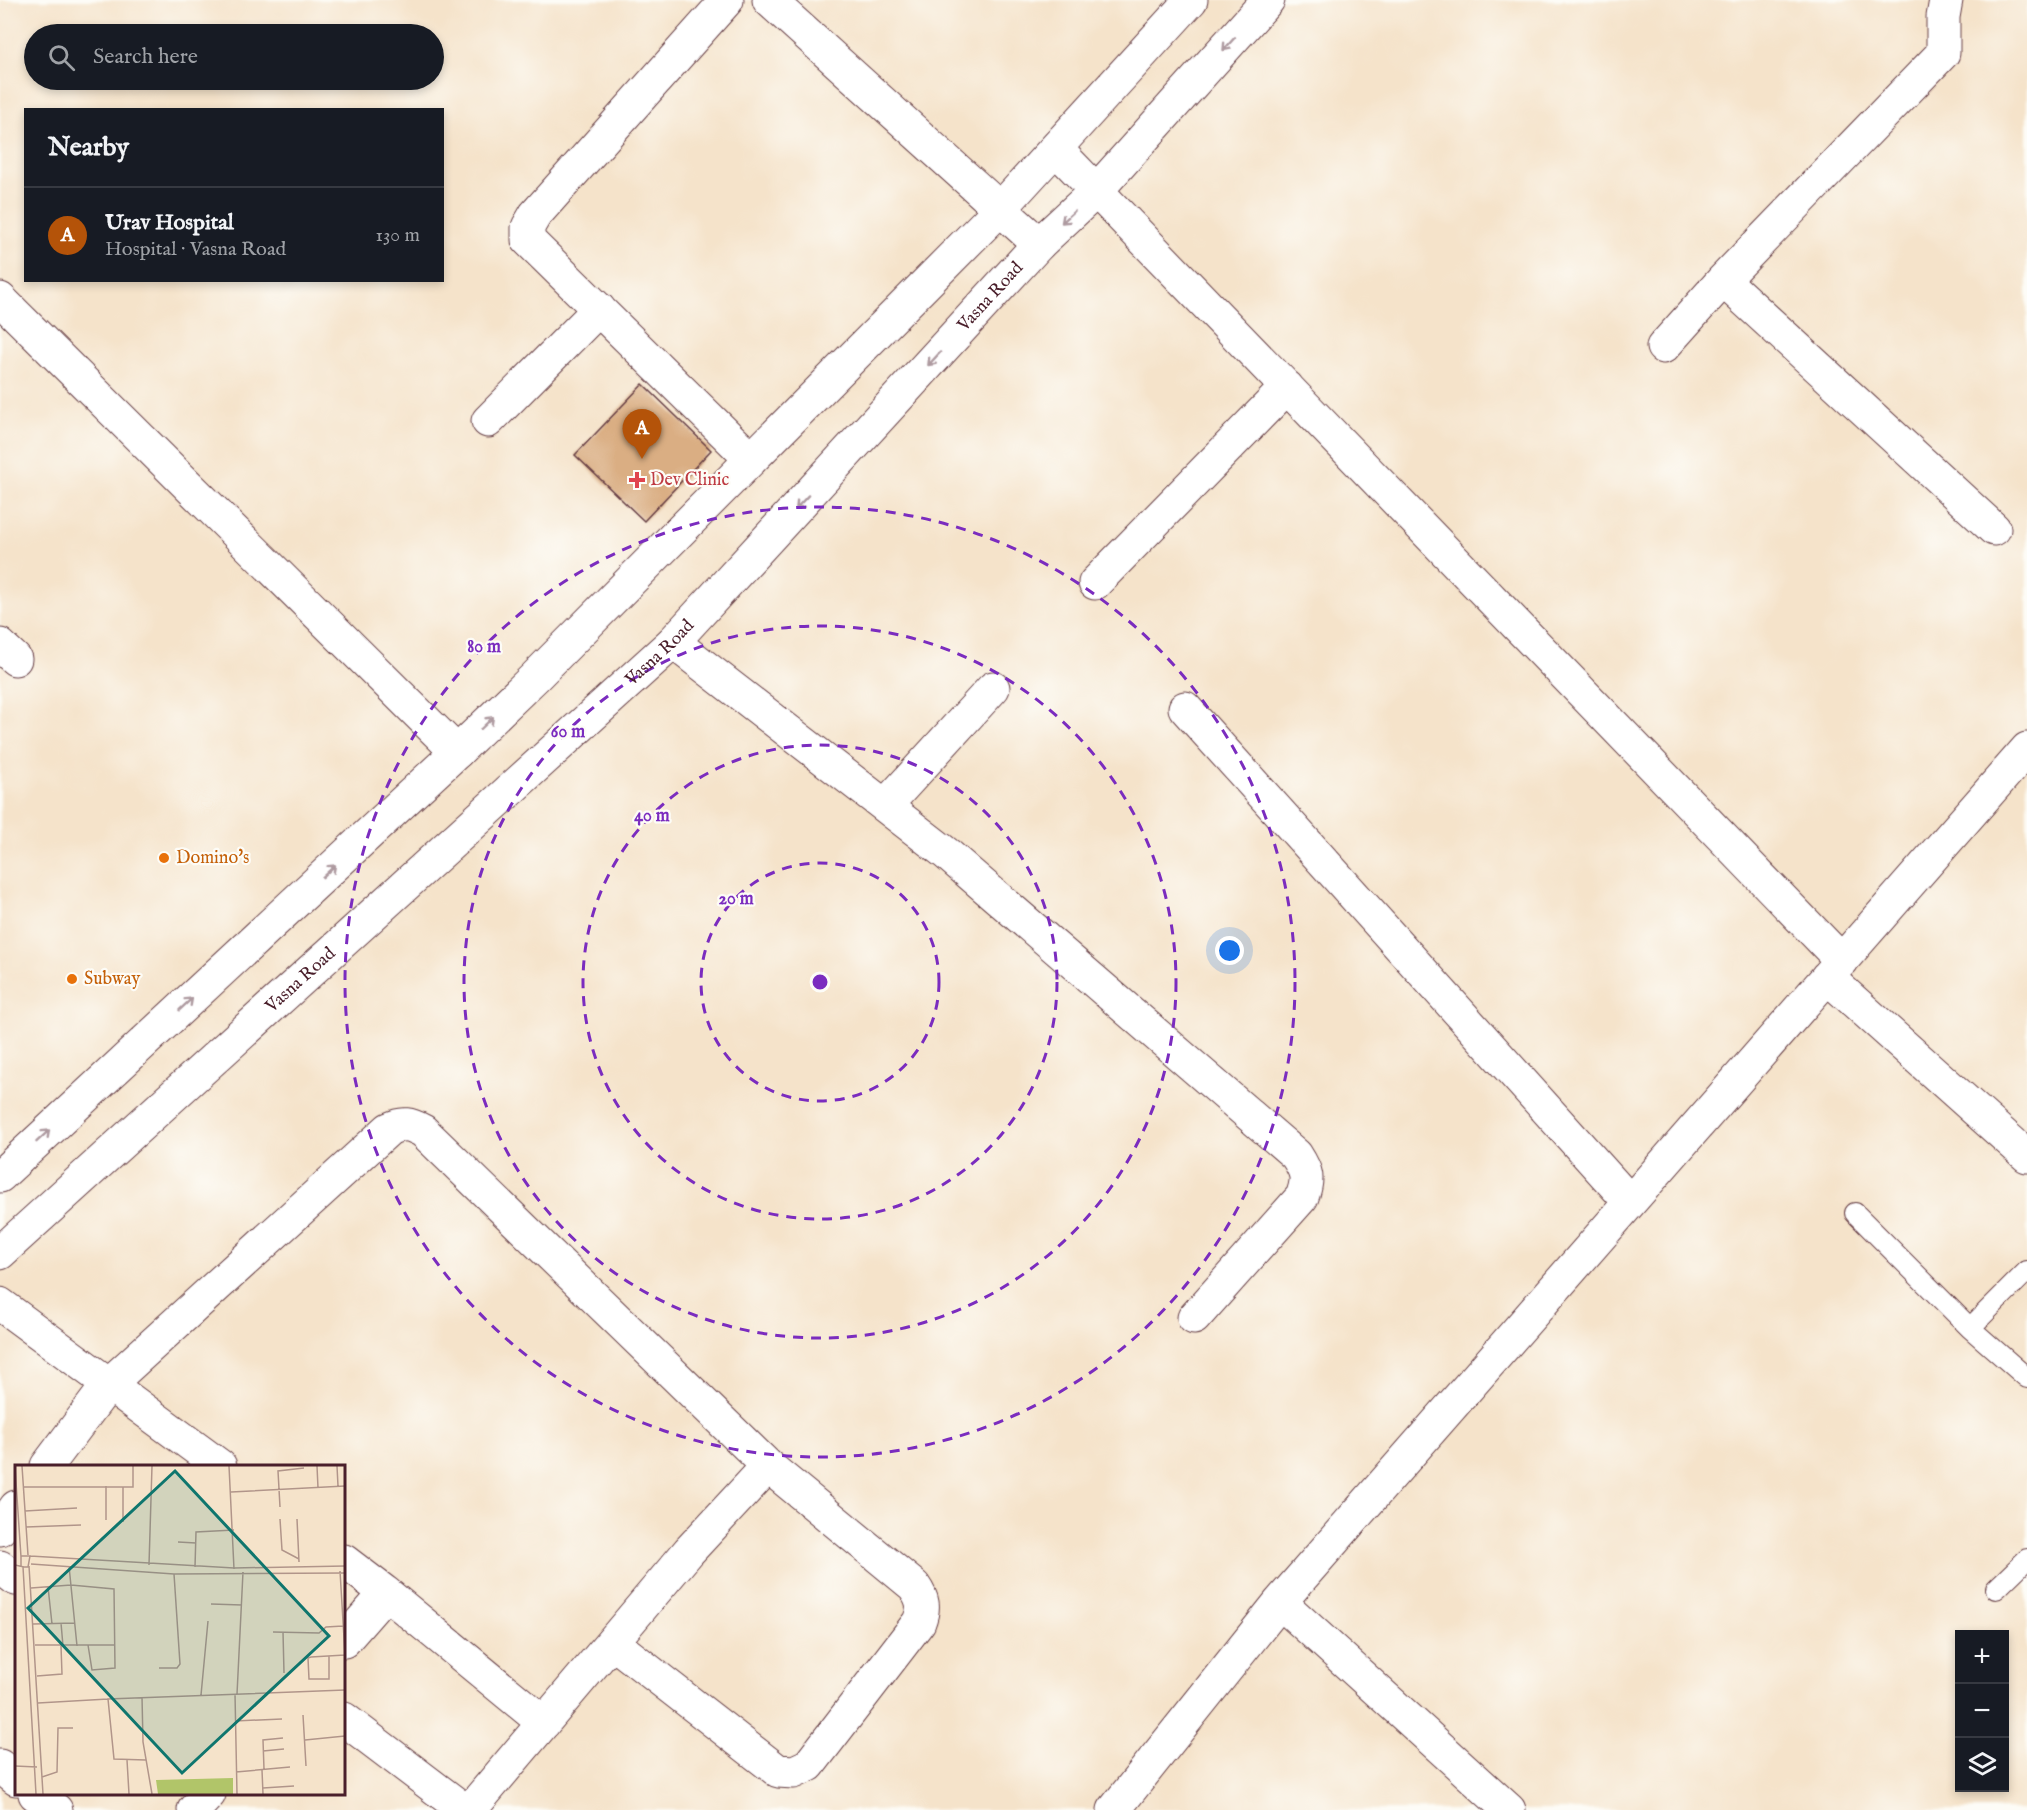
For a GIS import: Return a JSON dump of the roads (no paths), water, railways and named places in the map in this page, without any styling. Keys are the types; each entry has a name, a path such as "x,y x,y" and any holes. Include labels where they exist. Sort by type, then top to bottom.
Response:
{"street":[{"path":"727,0 536,215 528,227 528,240 752,459"},
{"path":"769,0 1039,244"},
{"path":"0,1176 457,752 1000,209 1191,0"},
{"name":"Vasna Road","path":"0,1253 673,642 1039,244 1097,190 1268,0"},
{"path":"1663,347 1723,280 1943,53 1943,17 1946,0"},
{"path":"1056,149 1287,387 1835,969 2021,1138"},
{"path":"1723,280 1994,529"},
{"path":"0,299 457,752"},
{"path":"488,421 599,309"},
{"path":"1095,583 1287,387"},
{"path":"673,642 947,854 1296,1155 1305,1168 1307,1183 1302,1197 1194,1318"},
{"path":"885,806 993,688"},
{"path":"1185,708 1630,1202"},
{"path":"1114,1810 1280,1602 2027,749"},
{"path":"48,1465 108,1385 389,1129 400,1123 412,1125 423,1131 768,1466 914,1586 921,1596 924,1610 919,1622 809,1765 794,1772 778,1771 612,1642"},
{"path":"0,1304 217,1465"},
{"path":"470,1810 689,1551 768,1466"},
{"path":"0,1529 15,1508"},
{"path":"345,1562 544,1723"},
{"path":"0,1567 15,1578"},
{"path":"345,1640 386,1593"},
{"path":"1280,1602 1509,1810"},
{"path":"345,1720 464,1810"},
{"path":"0,1766 15,1778"},
{"path":"36,1795 56,1810"},
{"path":"194,1810 208,1795"}],"lane":[{"path":"1855,1214 1970,1328 2027,1378"},
{"path":"1970,1328 2027,1270"},
{"path":"1995,1589 2027,1559"}],"place":[{"name":"Urav Hospital","path":"642,459"},
{"name":"Dev Clinic","path":"637,480"},
{"name":"Domino's","path":"164,858"},
{"name":"Subway","path":"72,979"}]}
